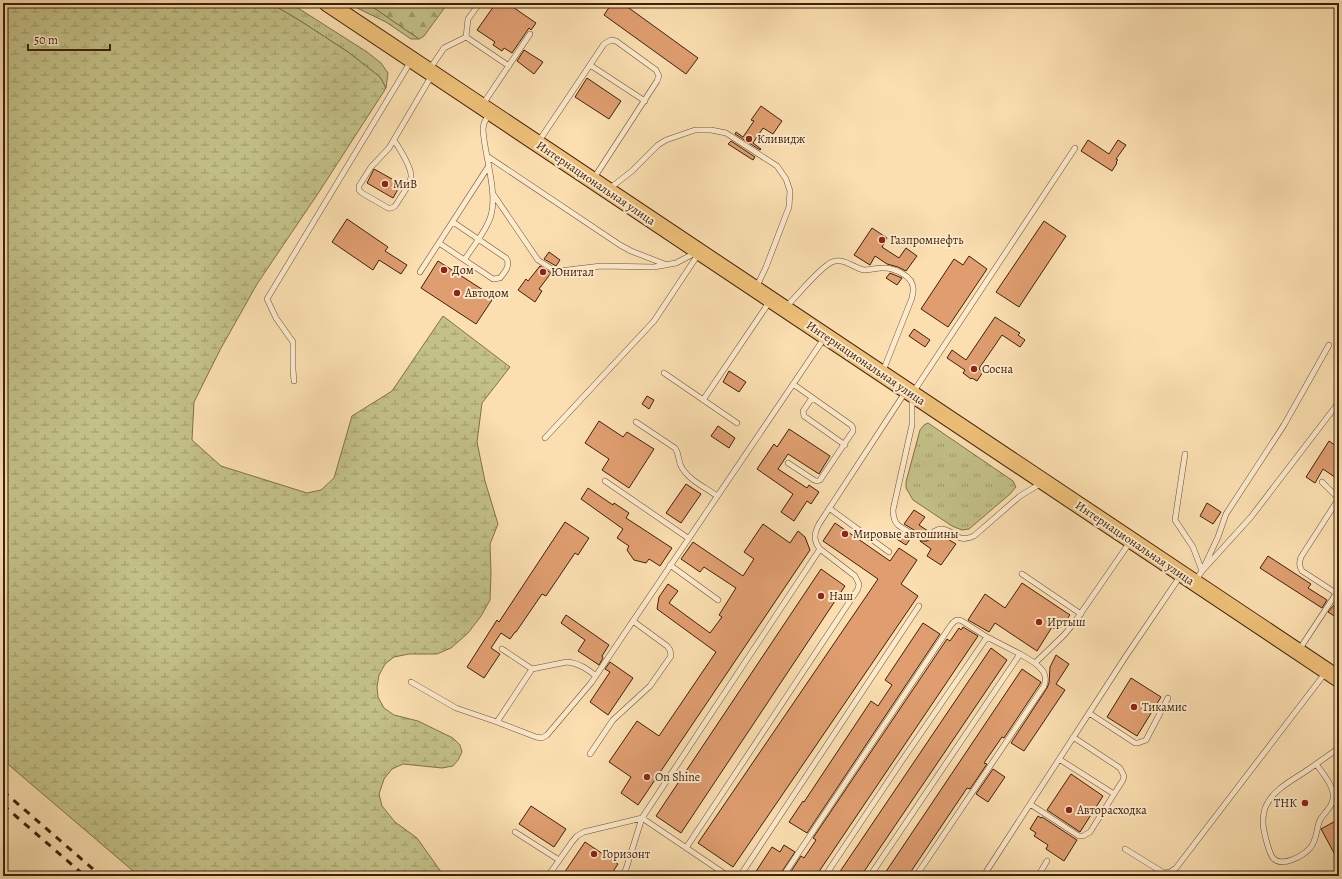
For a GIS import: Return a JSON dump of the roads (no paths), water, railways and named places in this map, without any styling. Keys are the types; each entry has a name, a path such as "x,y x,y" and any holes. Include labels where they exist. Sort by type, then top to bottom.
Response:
{"main road":[{"path":"327,3 392,47"},
{"path":"332,3 392,47"},
{"name":"Интернациональная улица","path":"392,47 1131,541 1193,576 1298,652 1333,675"}],"lane":[{"path":"466,37 468,19 478,4"},
{"path":"465,259 488,223 492,210 493,194 483,129 486,109 509,66 530,34"},
{"path":"466,37 509,66"},
{"path":"394,140 410,169 412,176 396,206 388,208 362,194 359,190 359,186 366,174 385,154 394,140 444,48 466,37"},
{"path":"538,144 604,44 611,40 616,41 656,70 658,74 657,81 592,180"},
{"path":"294,381 293,342 276,318 268,299 412,60"},
{"path":"590,65 644,101"},
{"path":"607,190 632,171 658,145 666,140 696,130 711,130 726,133 777,166 786,179 790,191 789,207 756,289"},
{"path":"686,848 858,589 859,584 856,576 820,550 815,542 815,531 829,508 910,392 1075,148"},
{"path":"487,156 620,245 630,251 668,265"},
{"path":"420,272 488,166"},
{"path":"493,194 538,260 559,272 601,266 654,268 676,263 699,251"},
{"path":"439,243 493,279 500,278 508,266 508,260 506,258 452,222"},
{"path":"545,438 654,320 699,251"},
{"path":"784,308 823,268 834,261 843,262 866,270 884,268 894,269 910,279 914,287 912,298 882,374"},
{"path":"703,400 771,299"},
{"path":"411,682 456,708 536,737 542,738 547,735 596,676 825,336"},
{"path":"1193,576 1218,537 1226,514 1284,425 1329,345"},
{"path":"664,373 737,423"},
{"path":"788,463 817,481 823,477 853,431 851,425 793,384"},
{"path":"910,392 912,425 893,510 893,515 898,525 919,538 924,538 940,528 960,539 967,539 974,536 1020,496 1043,482"},
{"path":"812,398 803,411 804,416 845,445"},
{"path":"986,875 1059,758 1126,656 1193,576 1251,517 1339,402"},
{"path":"636,422 675,448 680,465 688,475 717,496"},
{"path":"1185,454 1175,520 1193,547 1193,576"},
{"path":"605,481 688,538"},
{"path":"1298,652 1338,593 1302,571 1299,561 1339,499 1322,482"},
{"path":"829,508 889,552"},
{"path":"1035,663 1064,635 1081,614 1131,541"},
{"path":"622,876 626,869 642,818 820,550"},
{"path":"670,566 718,600"},
{"path":"1022,574 1081,614"},
{"path":"740,876 919,606"},
{"path":"783,876 954,621 958,620 1035,663 1044,671 1046,677 1044,686 916,876"},
{"path":"590,754 613,720 650,686 671,656 670,650 667,646 633,621"},
{"path":"825,876 987,637"},
{"path":"502,649 532,669 567,662 580,664 596,676"},
{"path":"870,876 1020,654"},
{"path":"497,722 532,669"},
{"path":"1125,849 1164,873 1170,872 1176,868 1333,675"},
{"path":"1089,713 1135,743 1138,743 1146,740 1168,698"},
{"path":"1030,804 1079,836 1083,836 1090,832 1123,780 1124,776 1120,768 1073,737"},
{"path":"1316,764 1331,786 1333,796 1331,804 1320,821 1311,848 1295,858 1285,862 1279,862 1273,858 1270,852 1263,823 1263,815 1267,804 1280,789 1339,748"},
{"path":"1059,758 1114,794"},
{"path":"548,876 577,836 584,832 642,818 728,876"},
{"path":"515,832 559,860"},
{"path":"1038,876 1048,861"}],"railway":[{"path":"3,791 101,876"},
{"path":"3,805 85,876"}],"place":[{"name":"Кливидж","path":"749,139"},
{"name":"МиВ","path":"385,184"},
{"name":"Газпромнефть","path":"882,240"},
{"name":"Дом","path":"444,270"},
{"name":"Юнитал","path":"543,272"},
{"name":"Автодом","path":"457,293"},
{"name":"Сосна","path":"974,369"},
{"name":"Мировые автошины","path":"845,534"},
{"name":"Наш","path":"821,596"},
{"name":"Иртыш","path":"1039,622"},
{"name":"Тикамис","path":"1134,707"},
{"name":"On Shine","path":"647,777"},
{"name":"ТНК","path":"1305,803"},
{"name":"Авторасходка","path":"1069,810"},
{"name":"Горизонт","path":"594,854"}]}
